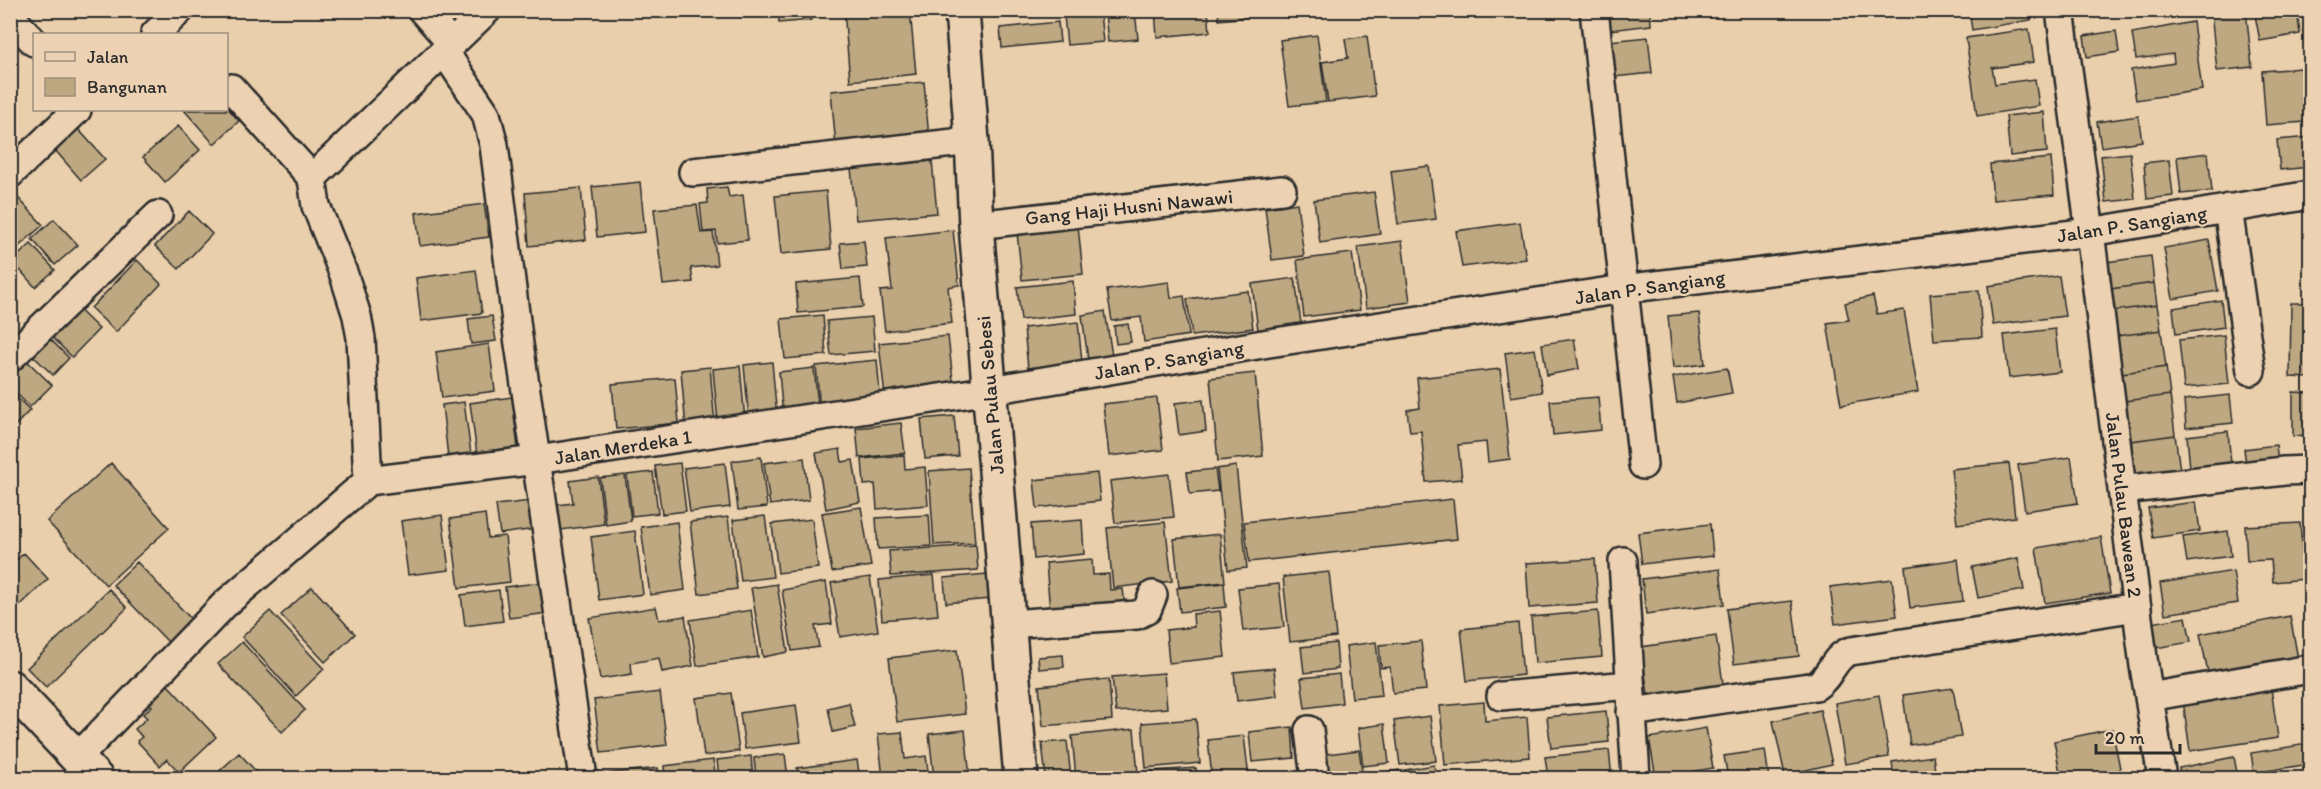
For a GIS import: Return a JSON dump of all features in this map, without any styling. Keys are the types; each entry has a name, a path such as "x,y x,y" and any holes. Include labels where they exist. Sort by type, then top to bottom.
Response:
{"street":[{"path":"156,33 180,10"},
{"path":"10,687 86,768 225,604 368,481 537,460 518,337 491,130 479,103 448,48 422,10"},
{"path":"312,178 487,10"},
{"name":"Jalan Pulau Sebesi","path":"962,10 976,225 1021,778"},
{"path":"1594,10 1643,465"},
{"name":"Jalan Pulau Bawean 2","path":"2060,10 2137,607 2162,778"},
{"path":"10,16 33,41"},
{"path":"231,88 312,178 316,206 344,275 357,316 361,338 368,481"},
{"path":"10,174 76,111"},
{"path":"693,172 972,141"},
{"name":"Gang Haji Husni Nawawi","path":"976,225 1282,190"},
{"name":"Jalan P. Sangiang","path":"991,390 1269,343 1623,289 2090,232 2310,195"},
{"path":"2228,208 2251,371"},
{"path":"10,358 158,215"},
{"name":"Jalan Merdeka 1","path":"583,778 537,460 991,390"},
{"path":"2122,490 2310,470"},
{"path":"1623,561 1636,778"},
{"path":"1008,624 1137,615 1147,610 1153,595"},
{"path":"1631,712 1816,686 1825,678 1838,658 1851,651 2137,607"},
{"path":"2149,696 2310,669"},
{"path":"1501,696 1630,685"},
{"path":"1309,730 1315,778"}],"building":[{"path":"778,10 810,10 811,20 779,23"},
{"path":"844,10 910,10 916,74 850,81"},
{"path":"1155,10 1208,10 1210,32 1157,37"},
{"path":"1218,10 1246,10 1247,17 1219,20"},
{"path":"1600,10 1650,10 1651,25 1602,31"},
{"path":"1969,10 2029,10 2031,20 1972,30"},
{"path":"2163,10 2198,10 2198,11 2164,16"},
{"path":"2246,10 2252,67 2217,71 2211,12"},
{"path":"2254,10 2297,10 2300,34 2260,41"},
{"path":"1135,11 1138,39 1108,42 1105,14"},
{"path":"1100,13 1103,42 1067,45 1064,16"},
{"path":"1058,22 1060,42 1002,48 1000,28"},
{"path":"2193,22 2202,90 2136,100 2131,70 2174,63 2173,54 2136,59 2132,33"},
{"path":"2029,29 2034,62 1992,68 1995,84 2035,79 2039,106 1977,116 1966,38"},
{"path":"2116,31 2119,52 2087,57 2084,36"},
{"path":"1317,35 1326,102 1289,106 1280,40"},
{"path":"1367,36 1375,96 1328,102 1322,62 1348,58 1345,39"},
{"path":"1648,37 1652,73 1604,78 1600,42"},
{"path":"2301,68 2305,122 2266,125 2262,71"},
{"path":"924,82 929,138 836,147 831,91"},
{"path":"228,108 239,121 214,144 185,111 228,111"},
{"path":"2044,112 2047,152 2010,156 2006,116"},
{"path":"2138,116 2142,141 2101,147 2097,122"},
{"path":"71,121 105,159 81,180 48,142"},
{"path":"178,126 200,150 165,182 143,157"},
{"path":"2310,137 2310,167 2280,170 2277,140"},
{"path":"2130,153 2135,199 2106,202 2101,156"},
{"path":"2208,153 2212,191 2181,194 2177,157"},
{"path":"2051,158 2054,195 1993,200 1990,164"},
{"path":"2169,160 2173,196 2147,199 2144,163"},
{"path":"932,161 937,213 856,220 851,168"},
{"path":"1429,166 1436,219 1398,224 1391,171"},
{"path":"640,182 645,232 597,237 592,187"},
{"path":"727,187 729,197 743,195 748,240 717,243 716,231 703,232 700,204 708,203 707,189"},
{"path":"581,188 586,240 529,246 525,193"},
{"path":"10,189 43,225 10,254"},
{"path":"826,191 831,249 781,254 775,196"},
{"path":"1374,192 1380,234 1320,243 1314,200"},
{"path":"1297,203 1304,256 1272,260 1265,208"},
{"path":"484,204 489,237 420,246 416,213"},
{"path":"697,205 701,233 713,232 717,265 691,268 693,282 663,285 654,209"},
{"path":"189,211 212,234 179,269 155,246"},
{"path":"54,219 78,245 55,265 32,239"},
{"path":"1520,222 1526,259 1462,267 1456,231"},
{"path":"1078,226 1083,274 1022,280 1017,232"},
{"path":"953,230 959,285 948,287 952,323 885,331 880,291 892,290 886,238"},
{"path":"2209,240 2218,291 2173,299 2164,248"},
{"path":"864,241 867,267 843,269 840,243"},
{"path":"1402,241 1410,302 1366,308 1358,247"},
{"path":"31,244 55,270 35,287 12,261"},
{"path":"1352,253 1360,310 1304,317 1297,260"},
{"path":"2151,256 2154,283 2110,289 2106,262"},
{"path":"137,260 161,284 116,332 91,308"},
{"path":"476,270 482,313 421,321 416,278"},
{"path":"2059,276 2065,316 1993,325 1988,286"},
{"path":"860,278 863,307 798,313 796,284"},
{"path":"1295,278 1301,324 1258,330 1252,284"},
{"path":"1073,281 1076,314 1021,320 1017,287"},
{"path":"1169,282 1171,298 1184,296 1189,335 1144,342 1141,317 1112,321 1107,290"},
{"path":"2154,283 2157,305 2113,311 2110,289"},
{"path":"1979,290 1982,337 1934,340 1930,294"},
{"path":"1248,291 1253,328 1192,336 1187,299"},
{"path":"1873,296 1877,314 1904,310 1918,392 1841,405 1827,323 1849,320 1845,303"},
{"path":"2221,300 2224,327 2176,334 2173,308"},
{"path":"70,301 99,329 72,357 44,329"},
{"path":"2291,303 2310,303 2310,378 2290,377"},
{"path":"2157,305 2161,330 2117,336 2113,311"},
{"path":"1105,311 1112,356 1088,360 1082,315"},
{"path":"1699,313 1705,364 1673,368 1668,316"},
{"path":"823,315 826,355 785,359 781,319"},
{"path":"492,316 496,341 471,344 468,319"},
{"path":"872,317 875,351 831,355 827,321"},
{"path":"1078,322 1082,362 1028,368 1024,328"},
{"path":"1128,324 1131,342 1116,344 1114,326"},
{"path":"2055,329 2060,372 2009,378 2004,335"},
{"path":"2161,330 2166,367 2122,373 2117,336"},
{"path":"43,332 69,358 53,375 27,350"},
{"path":"2224,335 2229,384 2184,388 2179,340"},
{"path":"948,336 954,390 885,397 879,343"},
{"path":"1574,339 1579,369 1547,375 1542,344"},
{"path":"489,344 495,391 442,398 436,352"},
{"path":"1535,349 1542,392 1511,397 1505,353"},
{"path":"24,358 52,385 30,407 10,387 10,372"},
{"path":"877,360 881,405 820,410 816,366"},
{"path":"772,362 777,418 749,421 744,365"},
{"path":"740,366 745,420 718,423 713,369"},
{"path":"710,367 715,426 686,429 681,370"},
{"path":"2166,367 2170,395 2125,401 2122,373"},
{"path":"814,368 819,415 783,418 779,372"},
{"path":"1727,368 1732,393 1677,403 1673,377"},
{"path":"1500,369 1510,459 1488,462 1486,442 1458,445 1462,479 1426,482 1421,431 1410,432 1407,410 1420,408 1417,378"},
{"path":"1255,373 1263,456 1218,461 1210,378"},
{"path":"675,378 679,423 616,429 612,384"},
{"path":"10,391 30,410 10,431"},
{"path":"2293,392 2310,393 2310,437 2293,436"},
{"path":"2170,395 2175,435 2131,441 2125,401"},
{"path":"2230,395 2233,423 2186,428 2184,400"},
{"path":"512,397 518,449 477,454 470,403"},
{"path":"1598,397 1601,430 1553,435 1550,401"},
{"path":"1157,398 1163,450 1109,456 1103,404"},
{"path":"1203,400 1206,431 1179,435 1175,403"},
{"path":"464,402 471,454 448,457 442,405"},
{"path":"954,416 958,456 925,459 921,419"},
{"path":"901,423 905,453 859,458 856,428"},
{"path":"2228,431 2231,464 2190,468 2187,436"},
{"path":"2175,435 2181,477 2136,483 2131,441"},
{"path":"2276,445 2278,462 2246,465 2244,449"},
{"path":"840,449 842,462 853,460 860,502 826,509 816,453"},
{"path":"904,455 905,469 925,467 928,505 877,509 875,484 864,485 862,459"},
{"path":"761,457 767,507 738,510 732,461"},
{"path":"2071,457 2078,503 2025,511 2018,465"},
{"path":"804,458 809,500 770,505 764,463"},
{"path":"111,463 169,528 106,585 47,521"},
{"path":"680,463 686,511 662,514 655,466"},
{"path":"725,463 730,507 690,512 684,468"},
{"path":"2009,463 2015,517 1957,524 1951,469"},
{"path":"1236,466 1247,568 1228,570 1217,469"},
{"path":"969,468 975,543 934,545 929,471"},
{"path":"1215,469 1218,491 1190,494 1187,472"},
{"path":"653,472 658,513 632,516 627,475"},
{"path":"1097,473 1100,501 1037,508 1034,480"},
{"path":"1169,474 1174,517 1115,523 1110,481"},
{"path":"625,475 631,521 606,525 600,478"},
{"path":"598,477 604,524 561,530 558,505 573,503 570,481"},
{"path":"1453,499 1457,539 1249,562 1244,522"},
{"path":"531,501 535,529 500,534 496,505"},
{"path":"2196,502 2200,531 2153,538 2148,508"},
{"path":"861,507 871,566 832,572 822,513"},
{"path":"485,514 488,538 505,536 510,582 459,588 450,519"},
{"path":"442,515 449,570 408,575 401,521"},
{"path":"929,515 931,546 878,549 876,518"},
{"path":"765,516 773,577 741,581 733,520"},
{"path":"728,517 737,589 699,594 690,522"},
{"path":"812,519 818,568 778,573 772,524"},
{"path":"1082,520 1084,554 1034,559 1031,524"},
{"path":"677,522 685,590 650,595 641,527"},
{"path":"1165,522 1172,581 1113,588 1107,528"},
{"path":"2300,523 2305,579 2273,582 2271,560 2247,561 2245,526"},
{"path":"1710,524 1713,556 1642,564 1638,533"},
{"path":"635,531 643,594 599,600 591,537"},
{"path":"2228,531 2231,556 2187,562 2183,537"},
{"path":"1220,534 1225,582 1179,587 1174,539"},
{"path":"2101,537 2110,593 2045,603 2036,548"},
{"path":"976,545 978,570 891,576 889,551"},
{"path":"24,553 48,579 11,614 10,566"},
{"path":"2018,558 2024,590 1978,598 1972,567"},
{"path":"1092,559 1093,575 1109,574 1110,590 1123,589 1125,606 1050,612 1046,563"},
{"path":"1595,559 1598,603 1529,608 1526,563"},
{"path":"1958,559 1963,601 1910,608 1905,567"},
{"path":"137,562 193,621 170,644 113,585"},
{"path":"1720,569 1724,604 1646,614 1642,579"},
{"path":"2233,571 2238,603 2165,614 2160,583"},
{"path":"1329,572 1336,637 1290,642 1283,577"},
{"path":"987,574 990,599 946,603 944,578"},
{"path":"934,575 938,615 882,620 879,580"},
{"path":"870,577 878,631 840,637 831,583"},
{"path":"1892,579 1897,616 1835,624 1830,587"},
{"path":"544,582 548,613 509,618 505,587"},
{"path":"826,582 832,624 815,626 819,647 792,651 782,590"},
{"path":"1224,583 1226,607 1180,612 1177,588"},
{"path":"777,584 788,652 763,657 751,588"},
{"path":"1279,584 1284,627 1243,631 1238,588"},
{"path":"312,587 355,634 325,662 281,615"},
{"path":"109,589 127,608 46,687 27,668"},
{"path":"499,590 503,621 465,626 461,595"},
{"path":"1792,601 1799,656 1734,664 1727,609"},
{"path":"656,607 659,620 685,616 693,666 662,672 659,658 631,663 632,674 600,679 589,618"},
{"path":"751,610 758,657 697,666 690,620"},
{"path":"270,611 324,669 296,696 242,637"},
{"path":"1220,611 1225,657 1169,663 1166,630 1194,627 1193,614"},
{"path":"1598,611 1602,657 1535,663 1531,617"},
{"path":"2290,616 2299,664 2210,682 2200,634"},
{"path":"2186,617 2191,642 2156,648 2151,623"},
{"path":"1518,623 1523,675 1467,681 1461,629"},
{"path":"1716,636 1724,690 1649,701 1641,647"},
{"path":"1421,641 1426,690 1393,693 1390,667 1381,668 1379,645"},
{"path":"242,642 305,710 282,732 218,664"},
{"path":"1376,642 1382,695 1352,698 1346,646"},
{"path":"1336,643 1338,669 1304,673 1301,647"},
{"path":"957,650 965,714 897,722 889,658"},
{"path":"1063,655 1064,667 1039,669 1038,657"},
{"path":"1274,668 1277,696 1237,701 1234,672"},
{"path":"1164,673 1167,708 1116,712 1112,677"},
{"path":"1339,674 1342,703 1305,708 1301,678"},
{"path":"1109,679 1112,720 1043,726 1039,686"},
{"path":"167,684 216,737 179,772 167,759 160,766 137,741 142,737 135,729 147,718 143,714 152,706 148,702"},
{"path":"1953,688 1961,737 1910,745 1903,695"},
{"path":"2271,688 2278,738 2190,751 2183,701"},
{"path":"660,692 667,745 601,753 594,700"},
{"path":"731,693 739,751 704,756 696,698"},
{"path":"1879,695 1889,757 1845,764 1835,703"},
{"path":"1484,702 1485,721 1527,717 1530,757 1445,765 1440,706"},
{"path":"849,703 855,727 833,732 828,708"},
{"path":"796,705 801,742 745,749 740,713"},
{"path":"1820,710 1832,764 1785,775 1773,721"},
{"path":"1606,711 1609,742 1551,748 1547,717"},
{"path":"1430,716 1436,761 1400,765 1394,721"},
{"path":"1196,719 1200,763 1146,768 1142,723"},
{"path":"1384,724 1389,763 1363,766 1358,728"},
{"path":"1292,727 1294,758 1252,762 1249,732"},
{"path":"1706,728 1713,768 1656,778 1649,738"},
{"path":"1134,729 1138,774 1076,778 1072,736"},
{"path":"2112,729 2122,778 2061,778 2054,741"},
{"path":"965,730 970,778 934,778 929,734"},
{"path":"902,732 905,759 926,756 929,778 883,778 878,734"},
{"path":"1244,736 1249,778 1212,778 1208,740"},
{"path":"1067,741 1071,778 1046,778 1042,743"},
{"path":"2307,744 2309,764 2254,773 2251,753"},
{"path":"1359,750 1363,778 1322,778 1319,755"},
{"path":"1609,750 1612,778 1548,778 1545,757"},
{"path":"1765,750 1769,778 1728,778 1724,756"},
{"path":"239,753 262,778 212,778"},
{"path":"785,754 788,778 756,778 754,758"},
{"path":"751,756 753,778 719,778 717,760"},
{"path":"1933,756 1936,778 1894,778 1892,762"},
{"path":"2234,757 2238,778 2181,778 2179,768"},
{"path":"713,760 716,778 665,778 664,766"},
{"path":"857,760 860,778 798,778 797,768"},
{"path":"1434,765 1436,778 1406,778 1404,770"},
{"path":"658,768 660,778 605,778 604,774"},
{"path":"1196,768 1197,778 1140,778 1140,772"},
{"path":"1399,770 1400,778 1370,778 1370,775"},
{"path":"2307,774 2308,778 2280,778"}]}
